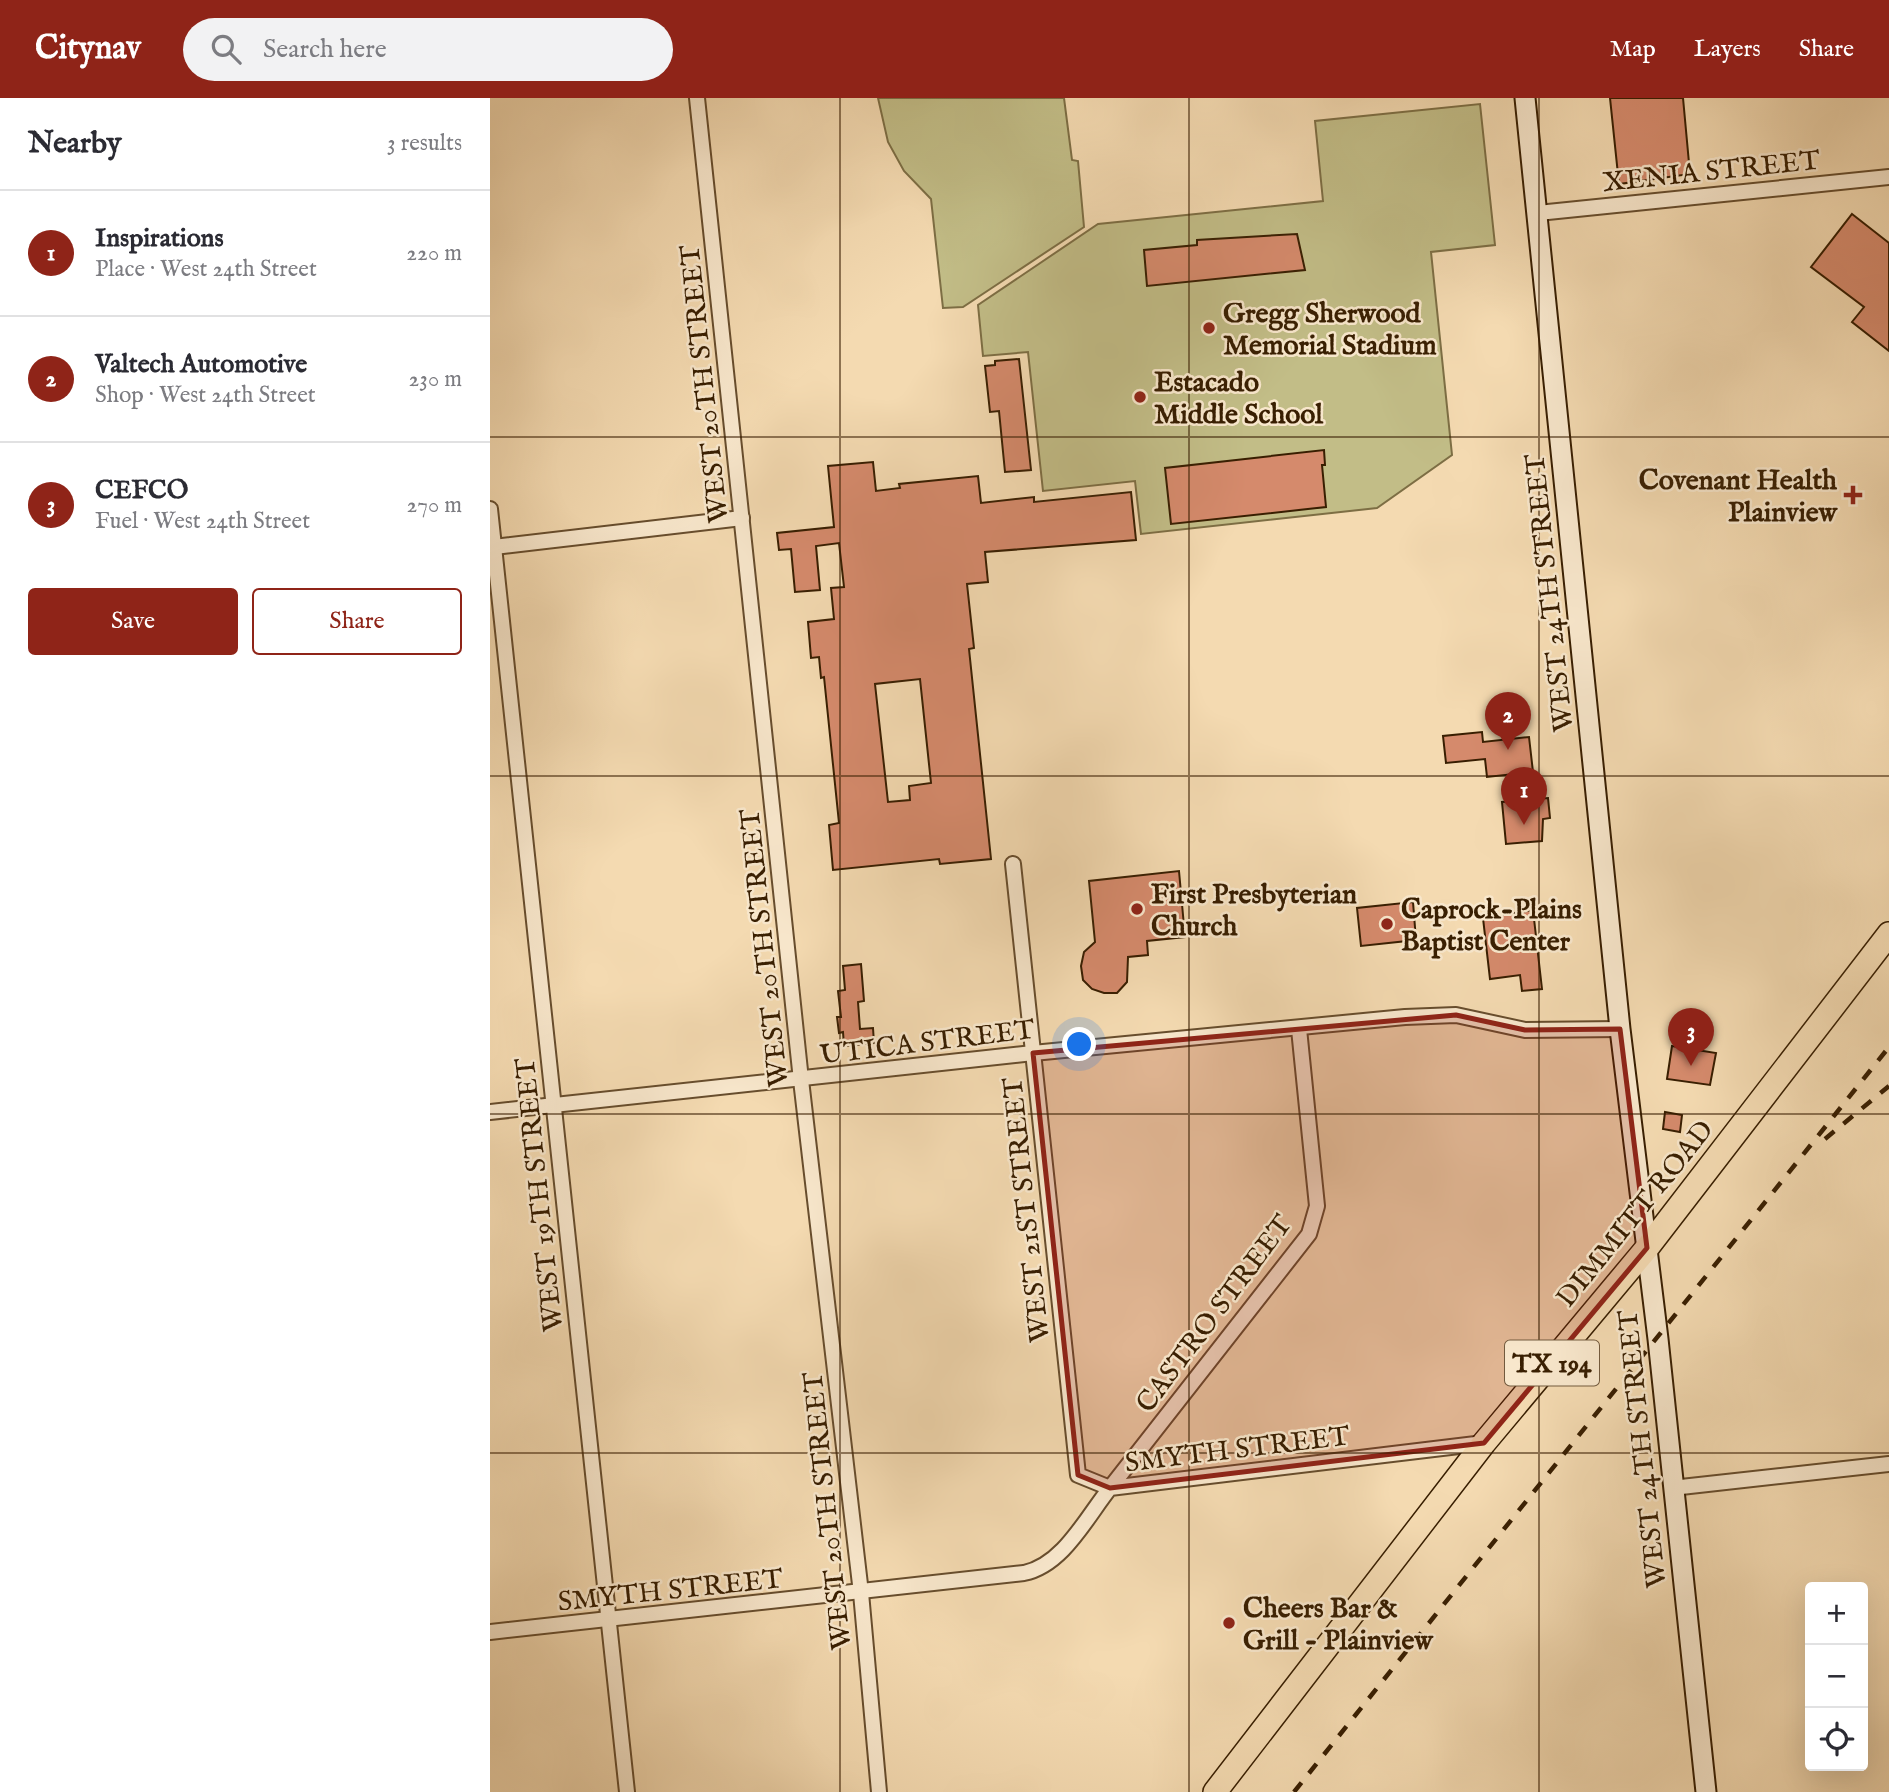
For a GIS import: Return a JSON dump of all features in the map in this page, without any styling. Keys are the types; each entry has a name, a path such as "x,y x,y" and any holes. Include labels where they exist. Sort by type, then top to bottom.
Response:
{"main road":[{"name":"WEST 24TH STREET","path":"1525,98 1620,1029 1647,1248 1706,1792"},
{"name":"DIMMITT ROAD","path":"1214,1792 1484,1443 1647,1248 1889,934"}],"street":[{"name":"WEST 20TH STREET","path":"697,98 801,1080 861,1593 879,1792"},
{"name":"XENIA STREET","path":"1538,213 1889,177"},
{"name":"WEST 19TH STREET","path":"490,509 627,1792"},
{"path":"494,547 742,518"},
{"name":"WEST 21ST STREET","path":"1013,864 1078,1475 1110,1488"},
{"name":"UTICA STREET","path":"490,1112 1033,1053 1456,1014 1525,1030 1620,1029"},
{"name":"CASTRO STREET","path":"1110,1488 1309,1234 1317,1206 1299,1029"},
{"name":"SMYTH STREET","path":"490,1632 861,1593 1042,1569 1054,1560 1110,1488 1484,1443"},
{"path":"1672,1488 1889,1464"}],"highlighted area":[{"path":"1456,1015 1525,1030 1620,1029 1647,1248 1484,1443 1110,1488 1078,1475 1033,1053"}],"shaded area":[{"path":"878,98 1064,98 1072,160 1078,161 1084,227 963,307 943,308 931,199 904,171 888,142"},
{"name":"Gregg Sherwood Memorial Stadium","path":"1480,104 1495,245 1431,252 1452,455 1377,508 1141,534 1135,481 1043,491 1028,352 983,356 978,305 1098,224 1323,201 1315,121"}],"building":[{"path":"1610,98 1683,98 1690,174 1619,184"},
{"path":"1852,214 1889,243 1889,351 1852,322 1864,307 1811,267"},
{"path":"1297,234 1305,270 1147,286 1144,250 1197,245 1197,240"},
{"path":"1019,359 1031,470 1005,472 999,411 990,412 985,366 995,365 995,361"},
{"path":"1324,450 1325,465 1322,465 1326,507 1171,524 1165,468"},
{"path":"873,462 876,491 900,488 899,484 978,476 981,503 1034,497 1034,502 1131,492 1136,540 985,552 988,582 967,584 974,648 969,649 991,859 940,864 939,859 833,870 829,825 839,823 824,677 821,678 819,657 811,658 808,622 834,619 831,588 844,587 839,543 816,546 820,590 795,592 791,549 779,550 777,533 834,527 828,466","holes":["920,679 931,783 909,786 910,800 888,802 875,684"]},
{"path":"1482,732 1483,742 1529,737 1533,772 1487,777 1485,759 1446,763 1443,736"},
{"path":"1548,798 1550,818 1543,819 1542,841 1506,844 1502,802"},
{"name":"First Presbyterian Church","path":"1179,871 1185,937 1147,941 1148,955 1128,957 1127,982 1117,993 1092,989 1083,980 1081,966 1084,952 1095,942 1089,881"},
{"name":"Caprock-Plains Baptist Center","path":"1413,902 1416,940 1361,946 1357,908"},
{"path":"1533,910 1542,989 1522,991 1520,975 1490,979 1483,918"},
{"path":"861,964 864,1001 858,1002 860,1029 873,1028 874,1043 844,1046 843,1032 839,1033 837,1017 841,1017 838,991 845,990 843,966"},
{"path":"1672,1046 1716,1053 1710,1085 1667,1079"},
{"path":"1665,1112 1682,1115 1680,1132 1663,1129"}],"railway":[{"path":"1294,1792 1889,1047"},
{"path":"1825,1139 1889,1086"}],"place":[{"name":"Gregg Sherwood Memorial Stadium","path":"1209,328"},
{"name":"Estacado Middle School","path":"1140,397"},
{"name":"Covenant Health Plainview","path":"1853,495"},
{"name":"Valtech Automotive","path":"1508,750"},
{"name":"Inspirations","path":"1524,825"},
{"name":"First Presbyterian Church","path":"1137,909"},
{"name":"Caprock-Plains Baptist Center","path":"1387,924"},
{"name":"CEFCO","path":"1691,1066"},
{"name":"Cheers Bar & Grill - Plainview","path":"1229,1623"}]}
